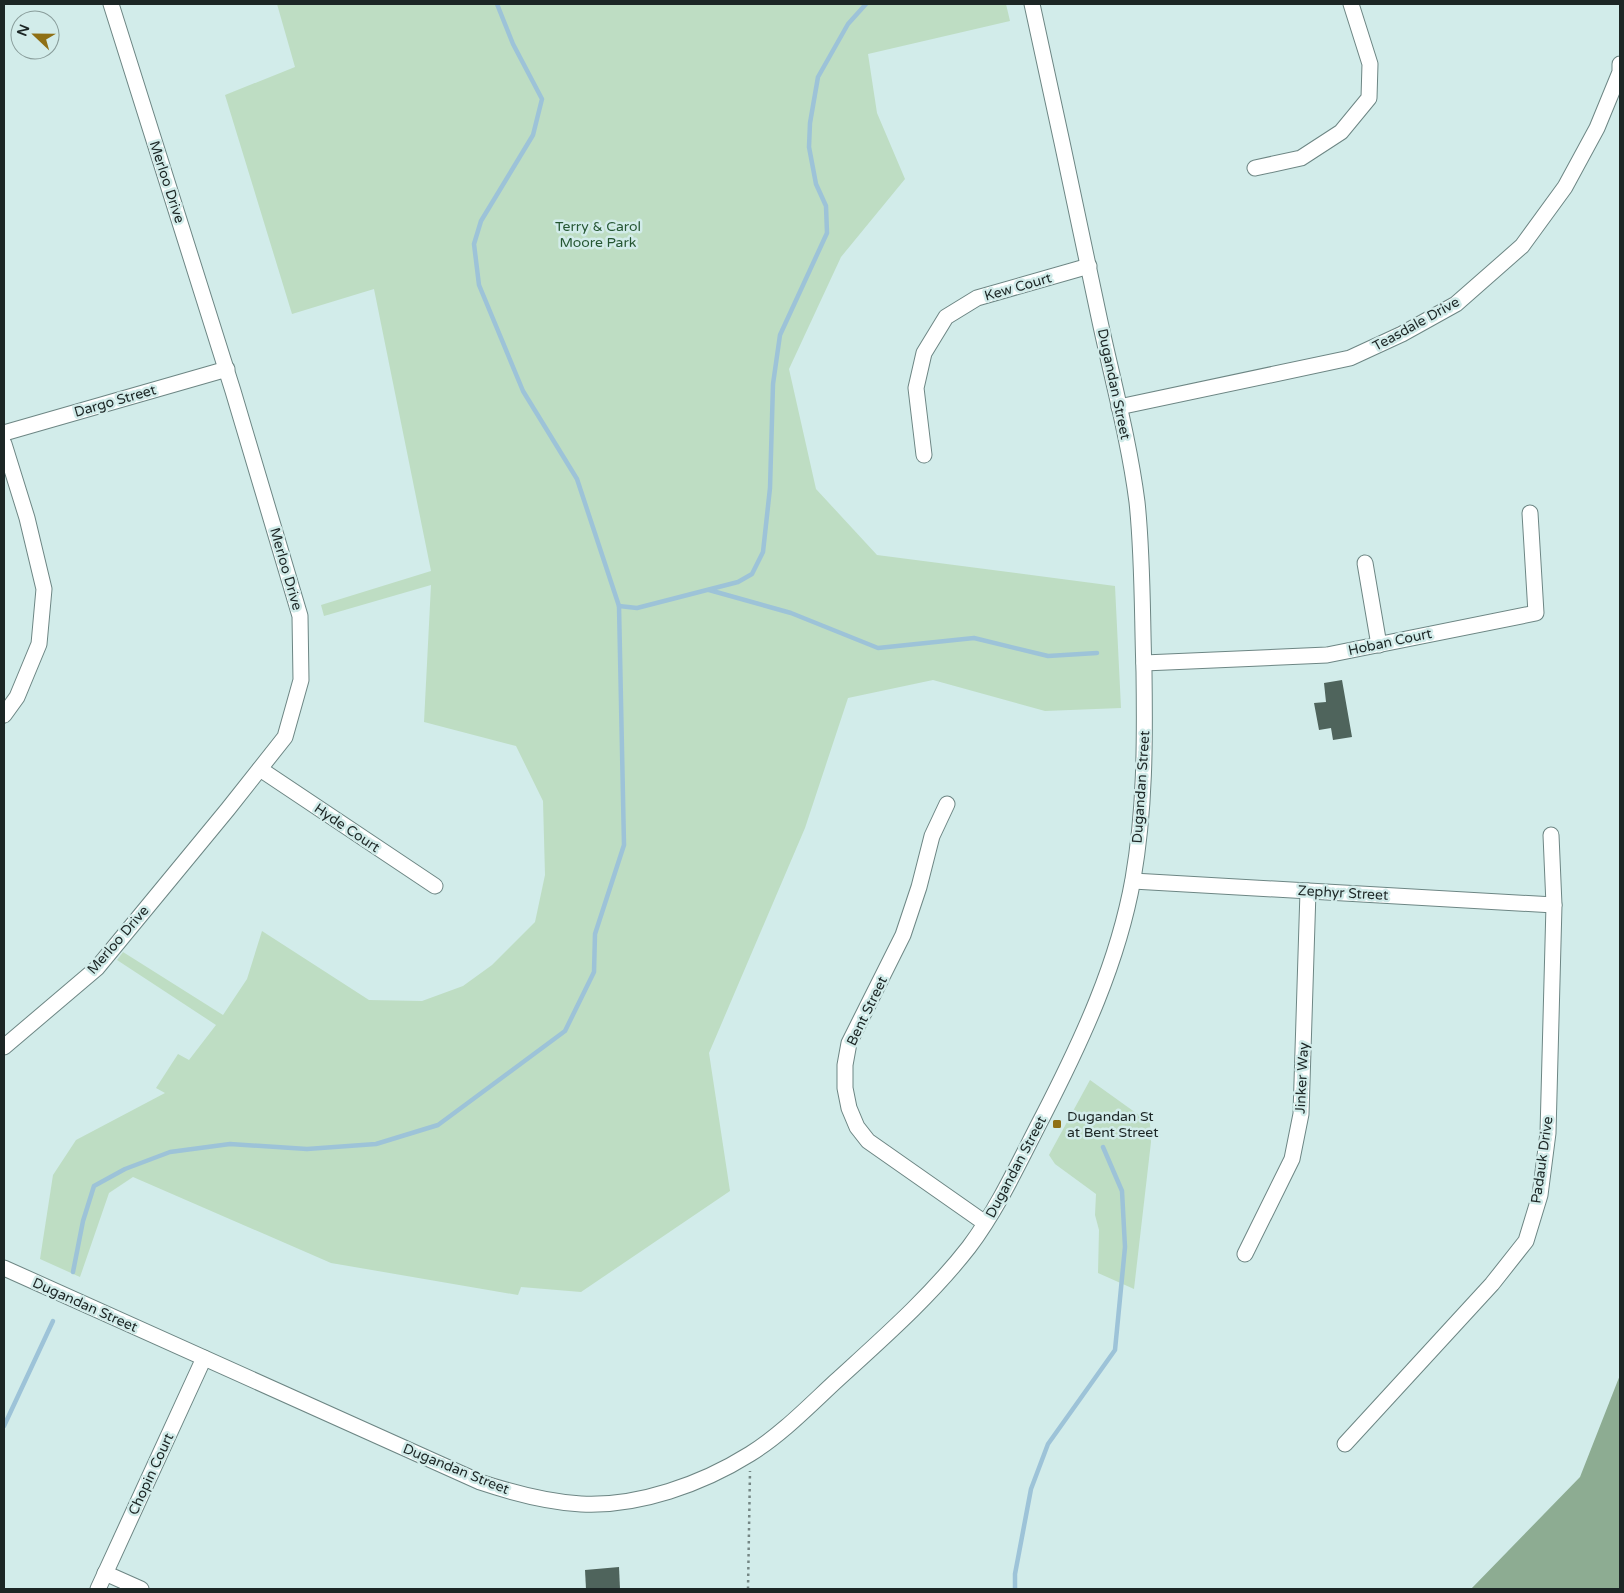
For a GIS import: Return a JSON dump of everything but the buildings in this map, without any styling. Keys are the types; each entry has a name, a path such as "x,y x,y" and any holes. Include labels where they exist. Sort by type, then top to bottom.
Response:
{"street":[{"name":"Merloo Drive","path":"4,1046 97,968 260,769 285,737 301,680 300,616 227,369 111,4"},
{"name":"Dugandan Street","path":"4,1268 480,1482 506,1491 547,1500 582,1504 628,1501 672,1490 714,1474 751,1454 793,1420 919,1305 970,1246 1013,1174 1087,1027 1113,958 1133,881 1143,791 1145,732 1144,663 1137,502 1119,407 1032,4"},
{"path":"1255,168 1301,158 1341,132 1369,98 1370,64 1351,4"},
{"name":"Teasdale Drive","path":"1119,407 1350,358 1402,334 1456,304 1522,246 1565,187 1597,128 1620,72 1620,64"},
{"name":"Kew Court","path":"924,454 916,388 924,353 946,317 977,298 1088,266"},
{"name":"Dargo Street","path":"4,433 227,369"},
{"path":"4,444 27,518 44,589 38,644 17,697 4,715"},
{"name":"Hoban Court","path":"1144,663 1327,655 1536,613 1530,513"},
{"path":"1365,562 1379,645"},
{"name":"Hyde Court","path":"260,769 435,886"},
{"name":"Bent Street","path":"948,804 932,836 919,887 903,935 849,1043 845,1065 845,1088 849,1108 857,1127 868,1141 985,1223"},
{"name":"Padauk Drive","path":"1345,1444 1492,1284 1526,1240 1540,1196 1548,1133 1554,906 1551,835"},
{"name":"Zephyr Street","path":"1133,881 1554,906"},
{"name":"Jinker Way","path":"1245,1254 1292,1159 1301,1114 1308,891"},
{"name":"Chopin Court","path":"98,1589 204,1358"},
{"path":"105,1573 141,1589"}],"path":[{"path":"748,1589 751,1454"}],"green space":[{"name":"Terry & Carol Moore Park","path":"277,4 1006,4 1010,21 868,54 877,113 905,179 841,257 789,369 816,489 877,555 1115,586 1121,708 1045,711 933,680 848,698 805,828 709,1053 730,1191 581,1292 521,1287 518,1295 331,1263 133,1177 109,1193 80,1277 40,1259 53,1175 76,1140 165,1093 156,1088 178,1054 189,1060 216,1025 117,960 123,952 223,1015 247,979 262,931 369,1000 422,1001 463,986 492,965 535,922 545,875 543,801 516,746 424,722 431,585 324,616 321,605 431,571 374,289 292,314 225,95 295,67"},
{"path":"1090,1080 1150,1123 1151,1142 1134,1289 1098,1273 1099,1230 1095,1215 1096,1194 1055,1164 1049,1155"},
{"path":"1620,1375 1620,1589 1471,1589 1580,1477"}],"waterway":[{"path":"73,1272 83,1221 94,1186 125,1169 170,1152 230,1144 307,1149 376,1144 438,1125 565,1031 594,972 595,934 624,845 619,606 577,479 523,391 479,285 474,244 481,221 533,135 542,99 513,44 497,4"},
{"path":"619,606 637,608 738,582 752,574 763,552 770,488 773,384 780,335 827,233 826,206 816,184 809,147 810,123 818,77 848,24 866,4"},
{"path":"709,590 791,613 878,648 974,638 1048,656 1097,653"},
{"path":"1015,1589 1015,1574 1031,1489 1048,1444 1115,1350 1125,1247 1122,1191 1103,1147"},
{"path":"4,1426 53,1321"}],"place":[{"name":"Dugandan St at Bent Street","path":"1057,1124"}]}
